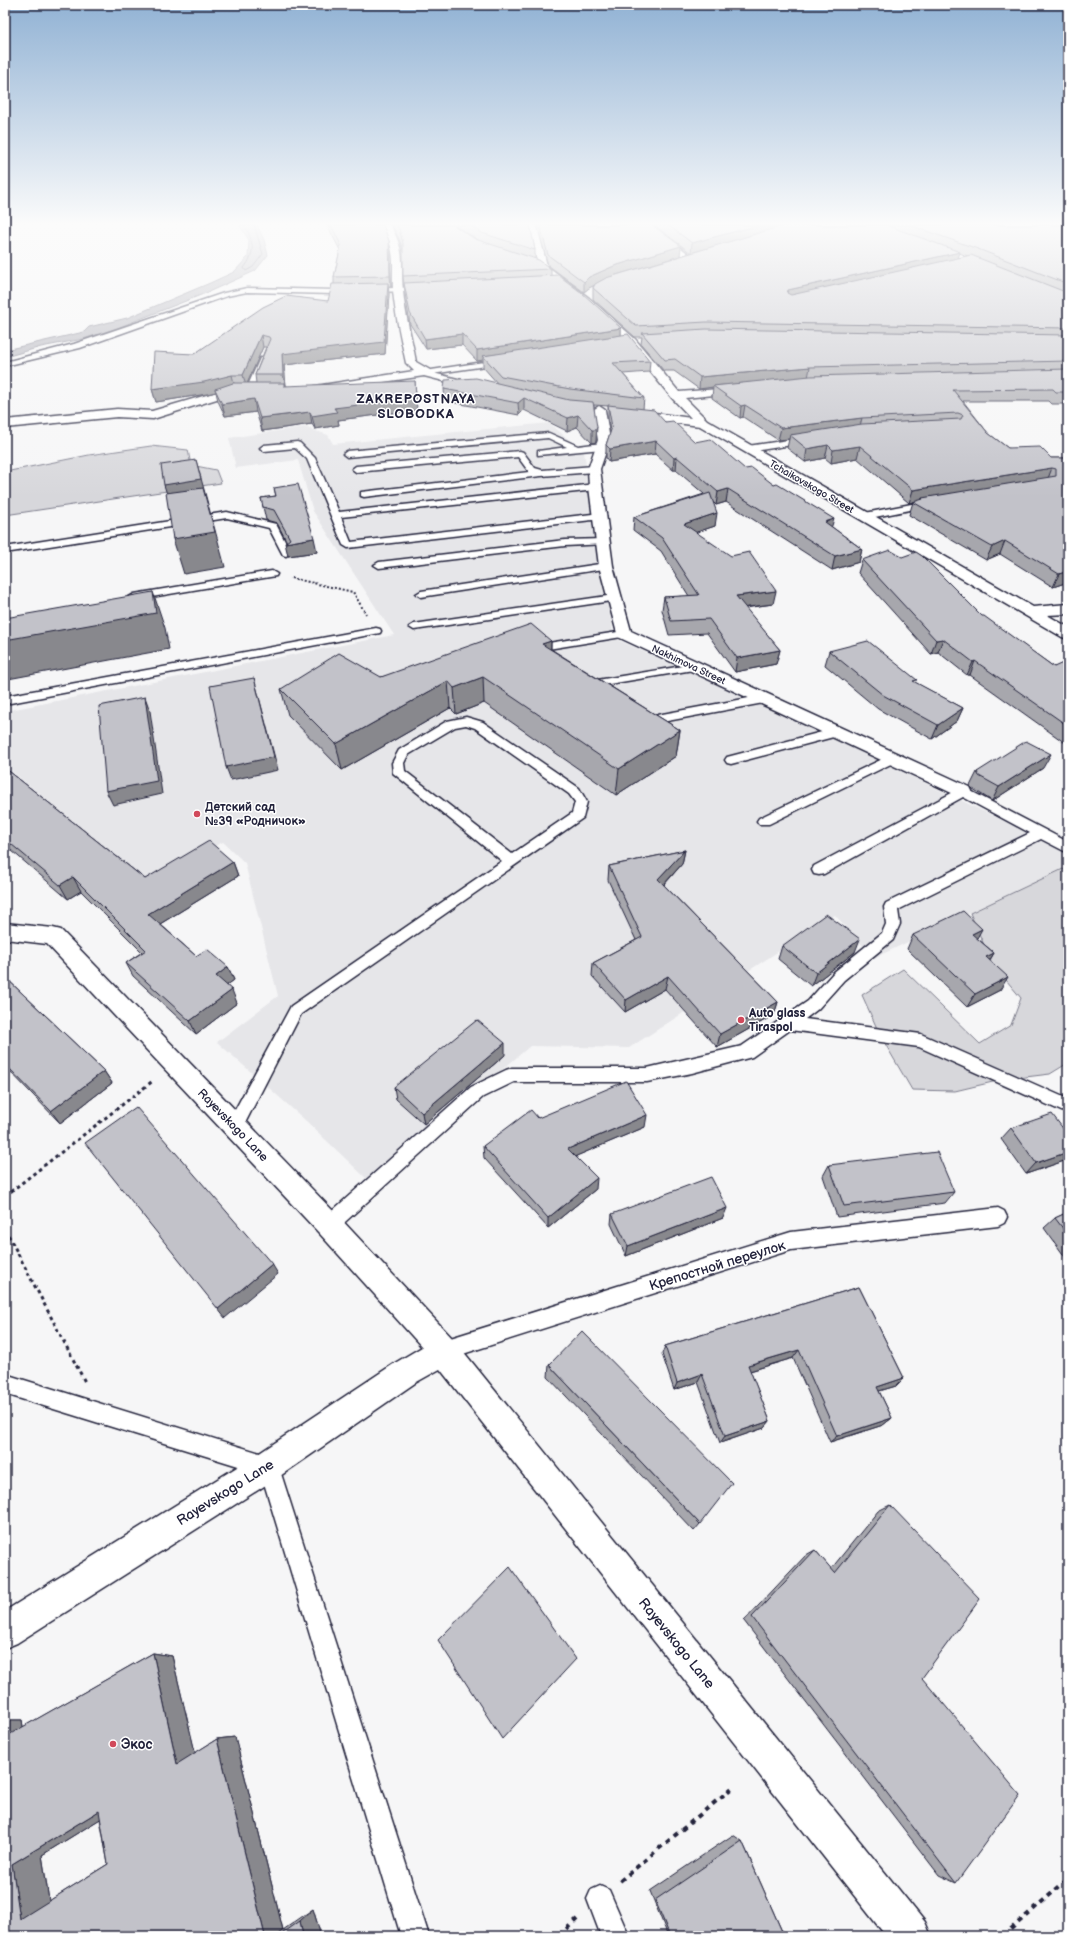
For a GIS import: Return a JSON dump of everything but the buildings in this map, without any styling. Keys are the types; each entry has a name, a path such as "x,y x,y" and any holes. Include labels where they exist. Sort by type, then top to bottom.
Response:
{"street":[{"path":"402,316 411,363 416,369 425,373 489,390"},
{"name":"Tchaikovskogo Street","path":"606,316 630,341 676,396 703,423 1068,634"},
{"path":"301,390 425,373"},
{"path":"676,396 752,388"},
{"path":"5,424 117,413 153,414 221,394 250,390 265,390"},
{"path":"624,634 606,566 594,469 604,440 605,411 703,423"},
{"path":"1030,612 1068,609"},
{"name":"Nakhimova Street","path":"624,634 963,791"},
{"name":"Rayevskogo Lane","path":"5,931 53,936 329,1225 444,1350 911,1936"},
{"name":"Rayevskogo Lane","path":"5,1631 269,1465 404,1373 444,1350"}],"lane":[{"path":"5,364 77,346 164,316"},
{"path":"250,390 267,350"},
{"path":"425,373 509,360"},
{"path":"347,454 548,435 577,449"},
{"path":"748,449 814,439"},
{"path":"264,448 297,445 311,458 329,504 336,515 348,546 601,516"},
{"path":"541,453 602,446"},
{"path":"356,469 520,454 532,470 541,473"},
{"path":"364,494 541,473 594,469"},
{"path":"336,515 596,487"},
{"path":"865,516 944,502"},
{"path":"5,550 227,515 273,526 286,553"},
{"path":"379,565 565,543 604,542"},
{"path":"421,594 606,566"},
{"path":"123,599 272,574"},
{"path":"414,627 614,598"},
{"path":"5,700 376,631"},
{"path":"542,647 624,634"},
{"path":"585,685 695,667"},
{"path":"646,721 765,699"},
{"path":"235,1126 296,1010 512,861 578,815 581,802 574,791 479,725 466,721 451,724 403,753 398,763 399,773 512,861"},
{"path":"731,760 837,732"},
{"path":"764,820 893,758"},
{"path":"819,870 963,791 1068,848"},
{"path":"329,1225 477,1092 512,1075 647,1075 746,1052 812,1005 839,976 888,936 893,924 891,907 1042,833"},
{"path":"787,1023 921,1041 1068,1107"},
{"name":"Крепостной переулок","path":"444,1350 791,1241 998,1216"},
{"path":"5,1384 269,1465 415,1936"},
{"path":"600,1899 615,1936"}],"path":[{"path":"272,574 353,592 376,631"},
{"path":"5,1196 156,1078"},
{"path":"5,1229 102,1414"},
{"path":"559,1936 600,1899 732,1788"},
{"path":"1004,1936 1068,1879"}],"shaded area":[{"path":"549,423 584,452 614,638 797,721 1068,852 1068,872 1063,869 874,958 835,915 629,1048 530,1046 370,1182 305,1120 217,1042 278,996 245,863 223,842 146,881 5,766 5,711 394,635 313,511 298,460 236,468 229,438 304,427 328,435 333,444"},
{"path":"151,446 188,450 191,465 216,470 221,483 5,515 5,472 89,455"},
{"path":"1063,869 1068,872 1068,1063 1050,1074 1001,1080 955,1091 912,1090 880,1035 862,995 903,969 980,1044 1011,1025 1021,998 992,963 970,913"}],"water":[{"path":"133,316 149,316 83,339 41,347 5,357 5,350 84,332 89,327"}],"place":[{"name":"Детский сад №39 «Родничок»","path":"197,814"},
{"name":"Auto glass Tiraspol","path":"741,1020"},
{"name":"Экос","path":"113,1744"}],"district":[{"name":"ZAKREPOSTNAYA SLOBODKA","path":"416,406"}]}
